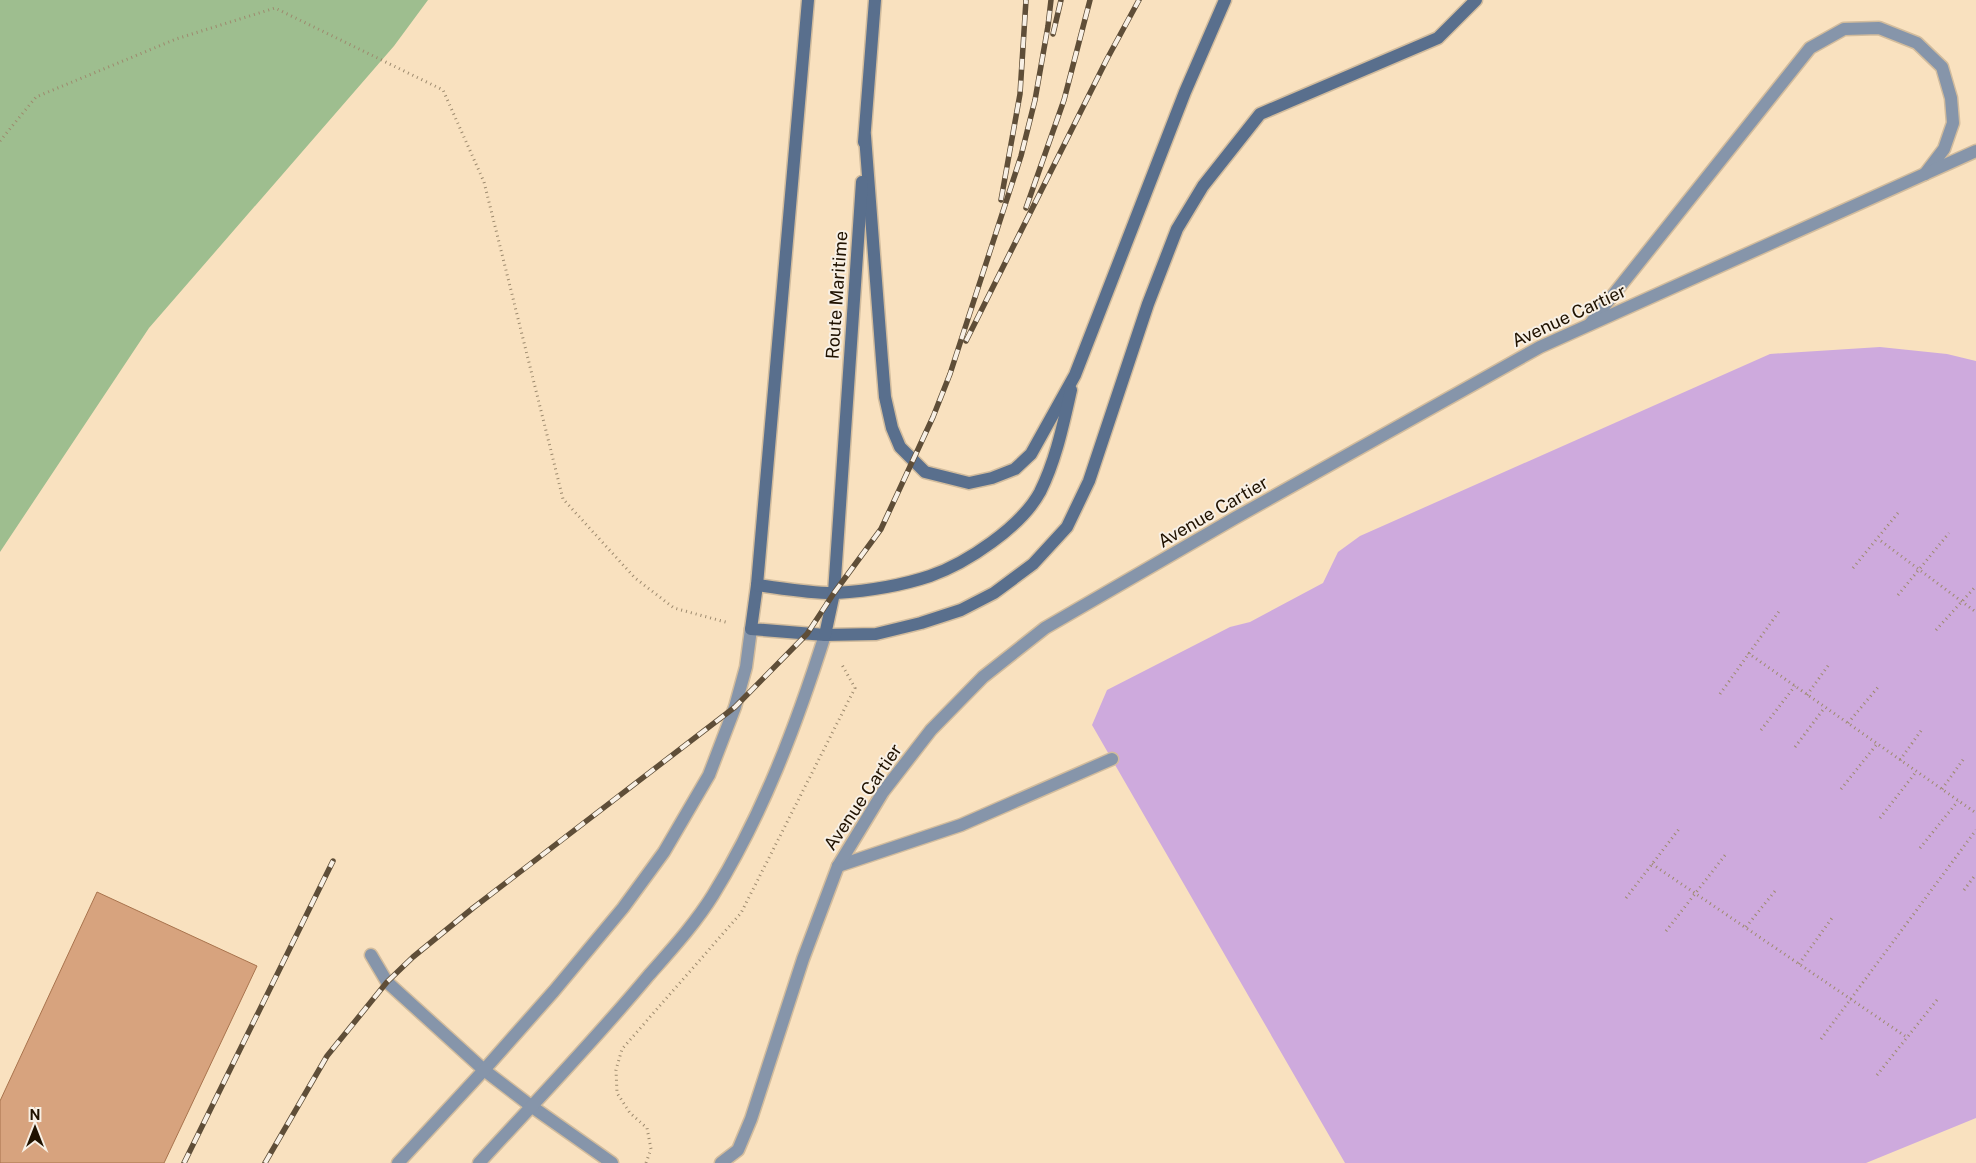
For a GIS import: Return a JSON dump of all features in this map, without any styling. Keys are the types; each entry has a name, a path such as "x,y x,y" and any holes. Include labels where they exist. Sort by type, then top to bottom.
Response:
{"main road":[{"path":"808,0 751,629 825,635 876,634 921,623 961,610 994,593 1033,564 1067,527 1089,481 1148,304 1178,229 1203,186 1260,114 1438,38 1476,0"},
{"name":"Route Maritime","path":"834,593 874,0"},
{"path":"865,136 885,397 892,428 900,447 925,472 969,482 992,478 1015,469 1031,454 1074,375 1185,92 1225,0"},
{"path":"756,585 834,593 881,588 930,576 974,554 1015,524 1039,493 1058,447 1074,375"},
{"path":"825,635 834,593"}],"street":[{"path":"1590,324 1810,48 1844,29 1879,28 1917,43 1942,67 1951,98 1953,123 1944,149 1925,174"},
{"name":"Avenue Cartier","path":"721,1163 738,1150 751,1119 803,959 838,866 883,792 931,730 983,677 1045,628 1522,356 1976,151"},
{"path":"398,1163 554,991 623,908 664,852 709,774 735,707 746,667 751,629"},
{"path":"478,1163 602,1031 676,944 712,897 759,812 801,709 825,635"},
{"path":"838,866 961,824 1112,759"},
{"path":"371,955 386,982 484,1070 612,1163"}],"path":[{"path":"0,141 36,97 176,39 276,8 443,90 484,182 563,499 635,578 674,608 751,629"},
{"path":"1853,568 1898,513"},
{"path":"1898,594 1949,532"},
{"path":"1881,541 1976,612"},
{"path":"1936,630 1976,586"},
{"path":"1720,694 1780,610"},
{"path":"1748,653 1976,814"},
{"path":"1807,695 1830,662"},
{"path":"1761,730 1795,686"},
{"path":"1848,723 1879,686"},
{"path":"1795,747 1824,707"},
{"path":"1900,760 1923,728"},
{"path":"1841,789 1877,744"},
{"path":"1942,789 1965,757"},
{"path":"1880,818 1916,772"},
{"path":"1920,848 1958,801"},
{"path":"1626,898 1679,829"},
{"path":"1821,1039 1975,832"},
{"path":"1666,931 1726,854"},
{"path":"1652,864 1905,1036"},
{"path":"1964,890 1976,874"},
{"path":"1746,927 1775,891"},
{"path":"1799,964 1832,918"},
{"path":"1877,1075 1937,1000"}],"green space":[{"path":"0,0 428,0 394,46 149,328 0,552"}],"shaded area":[{"path":"1880,347 1947,354 1976,361 1976,1118 1866,1163 1345,1163 1092,725 1107,690 1230,627 1250,622 1323,583 1338,552 1360,536 1770,354"}],"building":[{"path":"97,892 257,966 164,1163 0,1163 0,1101"}],"railway":[{"path":"1001,200 1020,94 1026,0"},
{"path":"265,1163 327,1056 387,982 413,957 473,908 735,707 807,634 834,593 881,529 933,417 950,374 1021,156 1035,100 1051,0"},
{"path":"1053,34 1061,0"},
{"path":"1026,208 1064,100 1090,0"},
{"path":"966,341 1107,59 1139,0"},
{"path":"184,1163 333,861"}]}
